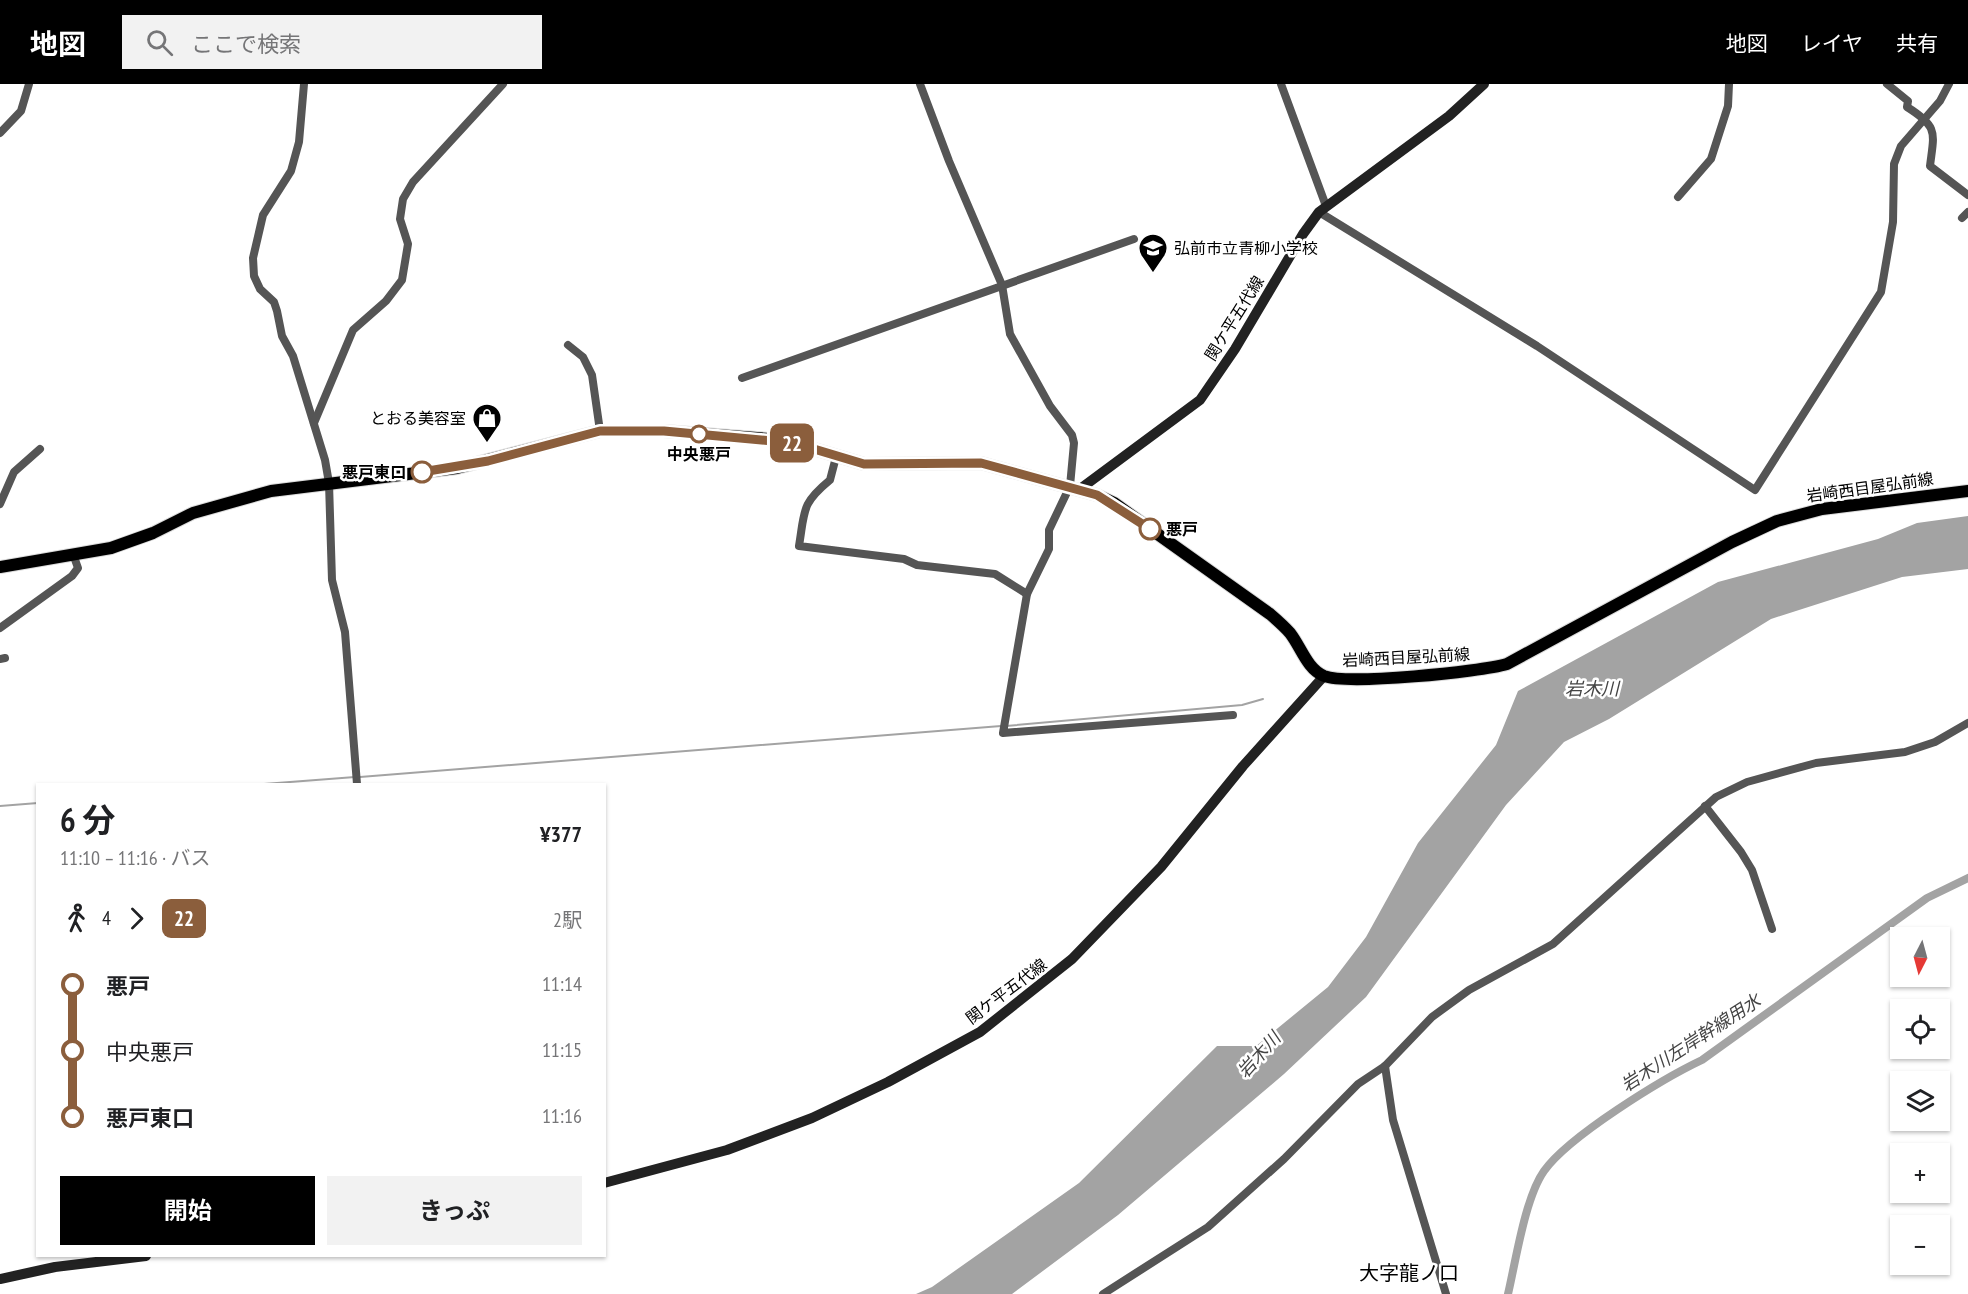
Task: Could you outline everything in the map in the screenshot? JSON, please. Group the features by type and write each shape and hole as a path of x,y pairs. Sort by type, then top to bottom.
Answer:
{"main road":[{"name":"関ケ平五代線","path":"1075,488 1200,400 1235,349 1303,234 1323,209 1449,116 1484,84"},
{"name":"岩崎西目屋弘前線","path":"0,567 111,548 137,540 193,513 251,496 292,487 457,468 600,431 664,431 769,439 794,443 836,457 875,465 981,463 1075,488 1114,503 1270,614 1291,634 1314,669 1324,676 1386,677 1496,667 1530,652 1732,542 1777,521 1822,508 1968,491"},
{"name":"関ケ平五代線","path":"606,1182 727,1150 812,1118 888,1082 980,1032 1072,959 1153,875 1243,766 1324,676"},
{"path":"0,1279 55,1267 138,1257"}],"street":[{"path":"0,133 21,111 29,84"},
{"path":"304,84 299,142 291,171 263,215 253,258 254,276 260,289 274,302 282,336 293,356 314,423 329,483 332,580 345,632 357,783"},
{"path":"314,423 353,330 386,301 402,279 408,244 400,219 403,200 413,182 503,84"},
{"path":"920,84 949,161 1002,285 1010,334 1050,406 1072,435 1074,443 1075,488 1049,530 1049,549 1027,594 1003,733 1233,715"},
{"path":"1281,84 1323,209 1537,346 1755,490 1881,292 1893,222 1894,164 1901,146 1941,101 1949,84"},
{"path":"1678,197 1711,159 1728,106 1729,84"},
{"path":"1887,84 1908,101 1907,107 1927,119 1935,143 1930,166 1968,195"},
{"path":"742,378 1134,239"},
{"path":"568,345 583,357 592,375 600,431"},
{"path":"0,504 14,472 40,449"},
{"path":"836,457 830,480 816,490 806,506 799,546 904,559 917,566 995,574 1027,594"},
{"path":"0,628 72,576 78,568 73,554"},
{"path":"1103,1294 1208,1227 1284,1159 1358,1084 1385,1066 1432,1017 1469,990 1524,963 1553,944 1705,806 1747,782 1816,763 1905,752 1935,742 1968,723"},
{"path":"1705,806 1752,870 1772,929"},
{"path":"1385,1066 1393,1120 1446,1294"}],"water":[{"name":"岩木川","path":"1968,516 1968,569 1902,577 1771,619 1609,719 1564,742 1506,805 1366,997 1284,1074 1118,1215 1012,1294 916,1294 932,1287 1079,1183 1217,1046 1256,1046 1328,987 1366,937 1418,843 1496,745 1518,691 1718,582 1878,539 1917,523"}],"waterway":[{"path":"1006,726 1242,705 1263,699"},
{"path":"360,777 1001,726"},
{"path":"277,783 355,777"},
{"path":"0,806 36,803"},
{"name":"岩木川左岸幹線用水","path":"1508,1294 1531,1197 1544,1171 1556,1157 1594,1126 1641,1094 1702,1060 1927,898 1968,878"}],"bus line":[{"name":"22","path":"422,472 457,468 488,461 600,431 664,431 769,439 794,443 864,464 965,462 999,467 1106,498 1150,529"}],"place":[{"name":"弘前市立青柳小学校","path":"1153,274"},
{"name":"中央悪戸","path":"699,434"},
{"name":"とおる美容室","path":"487,444"},
{"name":"悪戸東口","path":"422,472"},
{"name":"悪戸","path":"1150,529"}],"district":[{"name":"大字龍ノ口","path":"1409,1273"}]}
